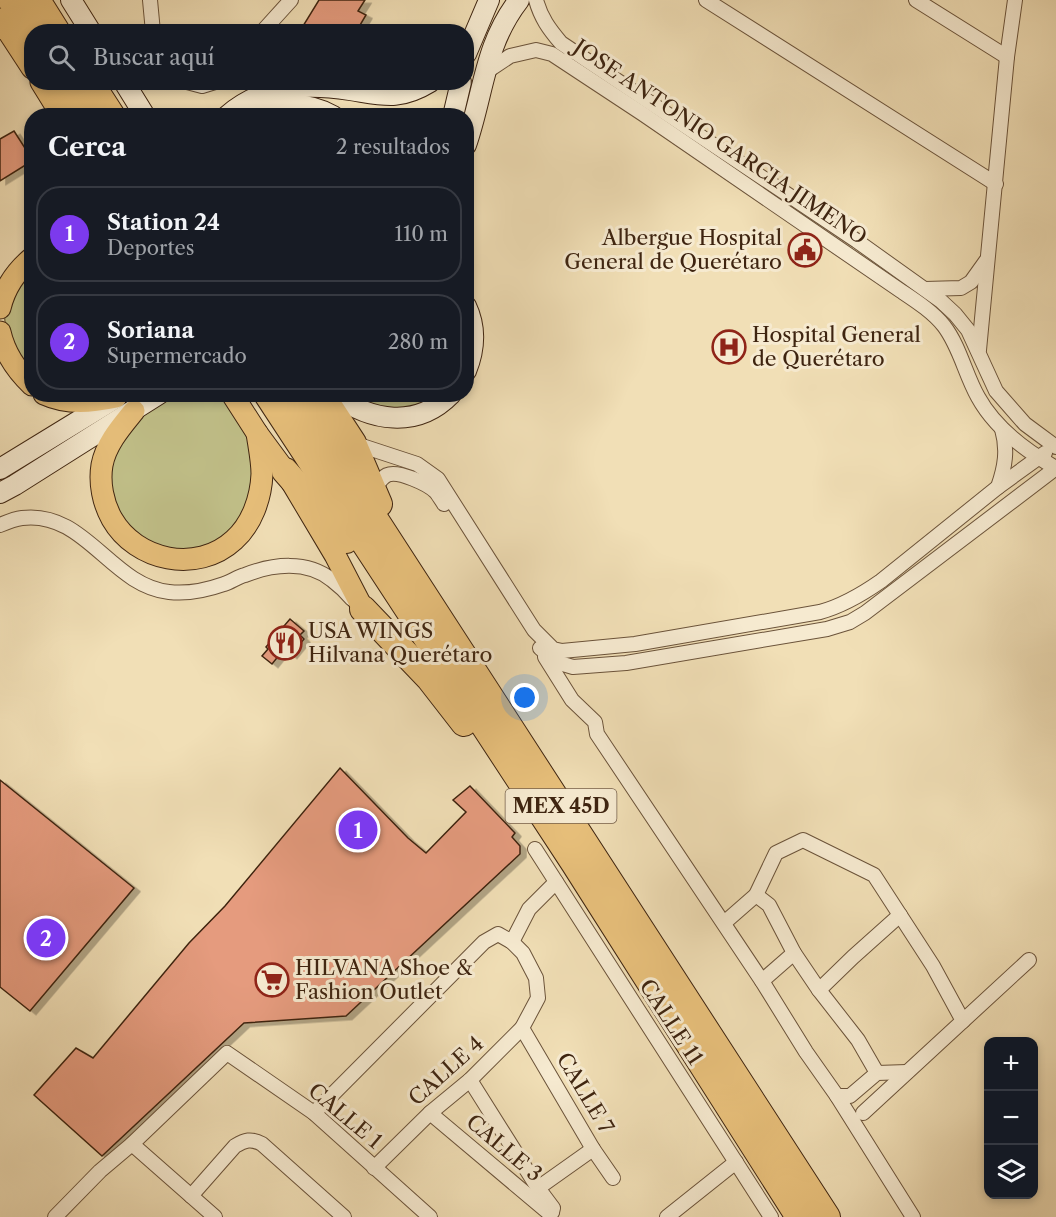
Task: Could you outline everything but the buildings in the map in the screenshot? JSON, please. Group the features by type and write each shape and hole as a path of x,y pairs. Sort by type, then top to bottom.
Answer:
{"highway":[{"path":"11,0 27,24"},
{"path":"37,0 52,24"},
{"path":"69,90 80,108"},
{"path":"95,90 107,108"},
{"name":"MEX 45D","path":"272,402 574,863 798,1217"},
{"name":"MEX 45D","path":"299,402 827,1217"},
{"path":"326,402 352,443 374,489 397,552"},
{"path":"285,471 405,606"},
{"path":"363,609 429,678 574,863"}],"main road":[{"path":"71,0 86,24"},
{"path":"474,35 489,0"},
{"path":"474,121 488,59 498,34 519,0"},
{"path":"0,19 24,56"},
{"path":"46,90 58,108"},
{"path":"129,90 140,108"},
{"path":"238,108 248,100 276,90"},
{"path":"342,90 394,96 416,90"},
{"path":"455,108 458,90"},
{"path":"274,108 299,105 317,108"},
{"path":"0,308 3,296 15,274 24,266"},
{"path":"0,332 14,367 24,378"},
{"path":"0,470 108,402"},
{"path":"0,493 147,402"},
{"path":"237,402 285,471 335,555 363,609"},
{"path":"344,402 369,414 396,418 423,414 442,402"},
{"path":"134,411 116,434 106,454 101,479 104,500 114,522 130,541 153,555 166,558 190,559 216,553 244,529 252,516 262,476 257,433"}],"street":[{"path":"150,0 152,24"},
{"path":"269,24 291,0"},
{"name":"JOSE ANTONIO GARCIA JIMENO","path":"536,0 539,13 547,27 561,43 857,241 925,289 955,314 968,330 996,391 1025,424 1055,447"},
{"path":"706,0 996,184"},
{"path":"916,0 1007,57"},
{"path":"979,352 1007,57 1015,0"},
{"name":"JOSE ANTONIO GARCIA JIMENO","path":"486,72 510,56 536,50 552,54 923,307 944,326 957,349 978,398 1002,429 1039,458 1056,468"},
{"path":"577,71 584,59"},
{"path":"925,289 961,288 971,282 987,259"},
{"path":"998,487 1005,465 1006,451 1002,429"},
{"path":"352,443 417,464 438,479 534,630 553,649 562,651 635,644 820,612 837,607 881,581 998,487 1055,447"},
{"path":"534,630 538,646 556,662 573,667 626,663 827,629 850,622 1056,468"},
{"path":"374,489 382,478 390,474 415,480 435,492 572,700 595,722 597,734 762,981 806,1052 844,1096 913,1217"},
{"path":"0,525 20,518 36,517 65,525 142,584 169,592 206,589 269,568 291,565 304,567 331,579 363,609"},
{"path":"724,924 756,895 776,853 803,840 874,875 933,966 963,1021"},
{"name":"CALLE 11","path":"535,849 771,1217"},
{"path":"314,1113 484,942 498,934 512,942 529,909 556,882"},
{"path":"756,895 769,905 794,953 858,1040 878,1073"},
{"path":"819,990 900,915"},
{"name":"CALLE 4","path":"374,1168 430,1113 470,1080 522,1028 537,998 536,978 523,953 512,942"},
{"path":"762,981 794,953"},
{"path":"859,1119 1029,960"},
{"name":"CALLE 7","path":"522,1028 593,1149 613,1178"},
{"name":"CALLE 1","path":"132,1144 227,1053 314,1113 430,1217"},
{"path":"844,1096 878,1073 907,1072"},
{"path":"470,1080 538,1188 593,1149"},
{"name":"CALLE 3","path":"430,1113 549,1213 552,1212 553,1208 538,1188"},
{"path":"191,1196 235,1146 250,1140 262,1144 344,1217"},
{"path":"55,1217 100,1171 132,1144 214,1217"},
{"path":"667,1217 736,1162"}],"shaded area":[{"path":"24,274 24,366 11,342 5,322 5,302"},
{"path":"158,402 233,402 252,432 258,475 238,530 191,555 130,536 104,480 120,436"},
{"path":"362,402 429,402 424,405 386,411"}],"place":[{"name":"Albergue Hospital General de Querétaro","path":"805,250"},
{"name":"Hospital General de Querétaro","path":"729,347"},
{"name":"USA WINGS Hilvana Querétaro","path":"285,643"},
{"name":"Station 24","path":"358,830"},
{"name":"Soriana","path":"46,938"},
{"name":"HILVANA Shoe & Fashion Outlet","path":"272,980"}]}
